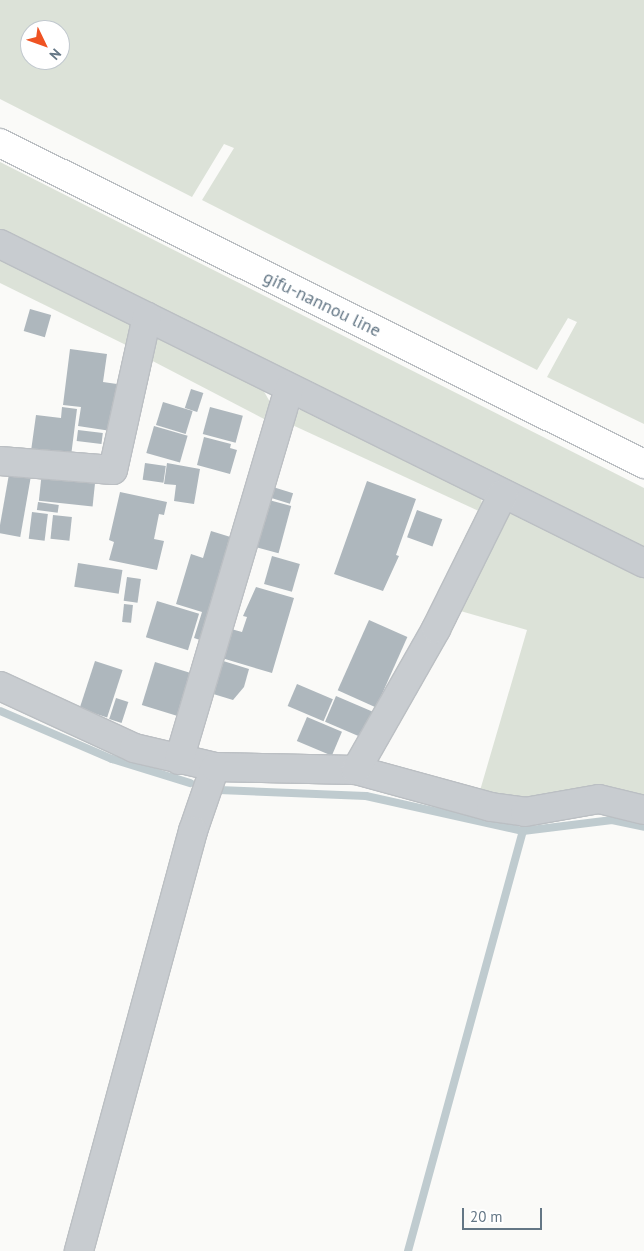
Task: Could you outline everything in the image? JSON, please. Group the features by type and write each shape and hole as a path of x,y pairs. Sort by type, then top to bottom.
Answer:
{"main road":[{"name":"gifu-nannou line","path":"0,143 644,464"}],"street":[{"path":"0,244 289,389 644,563"},
{"path":"0,461 113,470 147,317"},
{"path":"179,760 289,389"},
{"path":"356,770 436,630 503,494"},
{"path":"0,686 134,748 214,767 356,770 508,810 524,812 599,799 644,810"},
{"path":"79,1251 193,831 214,767"}],"shaded area":[{"path":"0,0 644,0 644,424 547,377 577,322 568,318 537,370 202,200 234,148 224,144 192,197 0,99"},
{"path":"0,162 644,488 644,552 0,231"},
{"path":"0,259 128,317 136,327 130,347 0,283"},
{"path":"159,335 262,388 270,402 264,419 143,356 148,341"},
{"path":"301,408 481,497 483,513 288,423"},
{"path":"511,511 644,577 644,797 599,784 514,801 479,794 527,630 457,610 500,517"}],"building":[{"path":"30,309 51,315 45,337 24,331"},
{"path":"70,349 107,354 103,382 117,384 111,431 78,426 81,407 63,405"},
{"path":"191,389 203,393 197,412 185,408"},
{"path":"163,402 193,411 186,434 156,425"},
{"path":"62,407 77,409 71,456 31,451 36,415 61,418"},
{"path":"210,407 243,416 236,443 203,434"},
{"path":"154,426 188,436 180,463 146,453"},
{"path":"78,430 103,433 101,444 77,441"},
{"path":"204,437 231,444 230,448 237,450 230,474 197,465"},
{"path":"145,463 166,466 163,483 143,480"},
{"path":"167,463 200,469 194,504 174,501 176,485 164,484"},
{"path":"42,471 96,477 93,506 39,501"},
{"path":"9,474 31,478 20,537 0,533"},
{"path":"367,481 416,499 396,555 399,556 383,591 334,574"},
{"path":"273,487 293,493 290,504 270,498"},
{"path":"120,492 167,502 164,515 159,514 154,539 164,541 157,570 109,560 114,542 109,540"},
{"path":"269,500 291,506 279,553 256,547"},
{"path":"38,502 59,505 58,513 37,510"},
{"path":"417,510 442,519 432,546 407,537"},
{"path":"32,512 48,514 45,541 29,539"},
{"path":"53,515 72,517 69,541 50,539"},
{"path":"211,531 237,539 209,643 194,638 202,612 176,604 191,554 203,558"},
{"path":"272,556 300,564 292,592 264,584"},
{"path":"78,563 122,570 119,594 74,587"},
{"path":"127,577 141,579 138,603 124,601"},
{"path":"256,587 294,598 272,673 215,656 224,627 242,632 247,617 243,616"},
{"path":"157,601 199,614 188,650 146,637"},
{"path":"124,604 133,605 131,623 122,622"},
{"path":"369,620 407,637 376,707 338,690"},
{"path":"220,660 249,669 244,687 233,700 210,693"},
{"path":"95,661 123,670 107,718 80,709"},
{"path":"155,662 192,673 179,716 142,705"},
{"path":"297,684 333,699 324,721 288,706"},
{"path":"336,696 373,712 362,737 325,722"},
{"path":"116,698 128,702 122,723 109,719"},
{"path":"307,717 342,732 332,756 297,741"}],"waterway":[{"path":"0,711 112,759 190,783"},
{"path":"219,790 366,796 523,831 612,820 644,827"},
{"path":"408,1251 523,831"}]}
